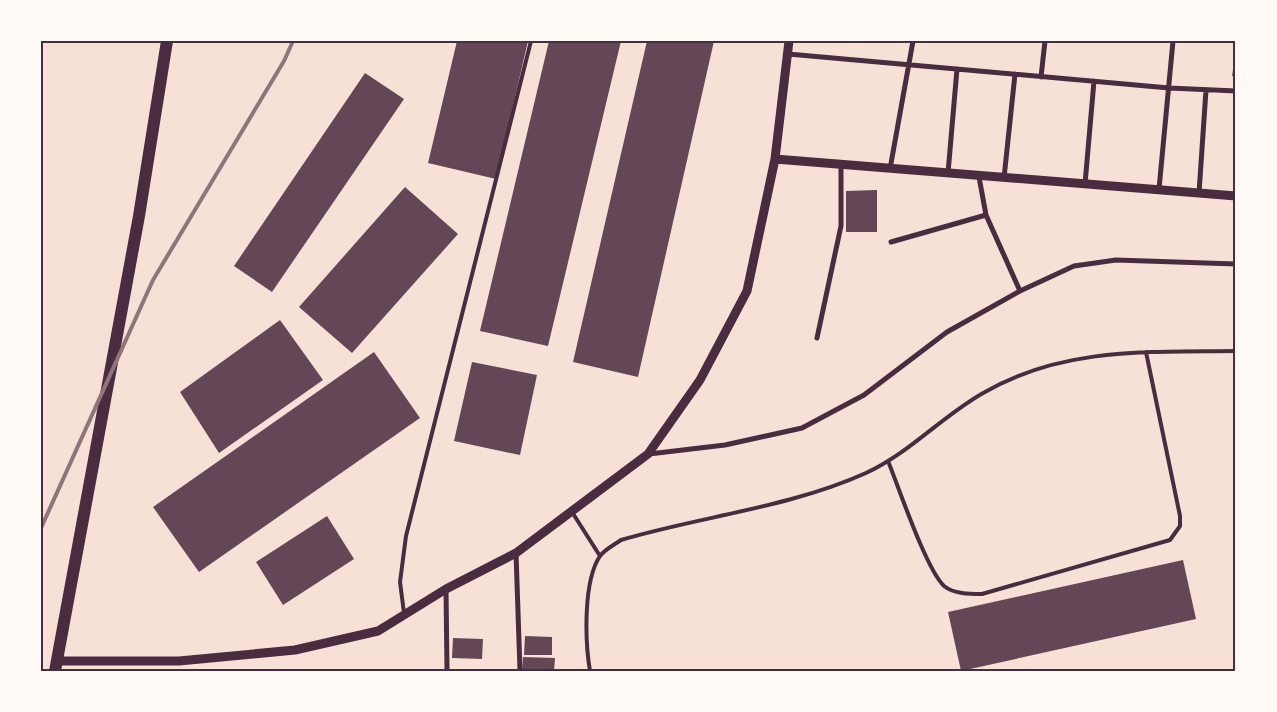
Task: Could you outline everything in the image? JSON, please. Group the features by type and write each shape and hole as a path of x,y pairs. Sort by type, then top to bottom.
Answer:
{"main road":[{"path":"56,666 139,216 167,41"}],"street":[{"path":"56,666 179,662 295,650 378,631 446,589 516,553 648,454 700,380 747,291 775,159 790,41"},
{"path":"890,169 914,41"},
{"path":"1041,77 1045,41"},
{"path":"1159,189 1173,41"},
{"path":"788,54 1169,88 1236,91"},
{"path":"948,174 957,69"},
{"path":"1004,179 1015,74"},
{"path":"1085,184 1094,81"},
{"path":"1199,193 1206,90"},
{"path":"775,159 1004,179 1236,196"},
{"path":"817,338 841,226 841,165"},
{"path":"980,177 986,215 1020,291"},
{"path":"891,242 986,215"},
{"path":"648,454 725,445 802,428 864,395 947,332 1020,291 1074,266 1116,260 1236,264"},
{"path":"516,553 520,671"},
{"path":"446,589 447,671"}],"lane":[{"path":"405,615 400,582 406,536 531,41"},
{"path":"590,671 587,655 587,620 590,585 600,556 621,540 813,493 867,472 888,461 964,405 1011,379 1051,363 1073,358 1146,352 1236,350"},
{"path":"888,461 931,565 945,586 957,592 982,594 1170,540 1180,526 1180,516 1146,352"},
{"path":"572,512 600,556"}],"building":[{"path":"457,41 528,41 496,179 428,163"},
{"path":"549,41 621,41 548,346 480,331"},
{"path":"647,41 714,41 638,377 573,362"},
{"path":"1236,57 1236,77 1232,76"},
{"path":"365,73 404,99 272,292 234,266"},
{"path":"405,187 458,234 352,353 299,307"},
{"path":"877,190 877,232 846,232 846,191"},
{"path":"280,320 323,380 219,453 180,392"},
{"path":"374,352 420,418 199,572 153,507"},
{"path":"472,362 537,375 520,455 454,441"},
{"path":"327,516 354,559 283,605 256,562"},
{"path":"1183,560 1196,619 961,671 948,612"},
{"path":"525,636 552,637 552,655 524,655"},
{"path":"453,638 483,639 482,659 452,658"},
{"path":"523,657 555,658 554,671 522,671"}],"railway":[{"path":"41,528 153,280 284,61 293,41"}]}
